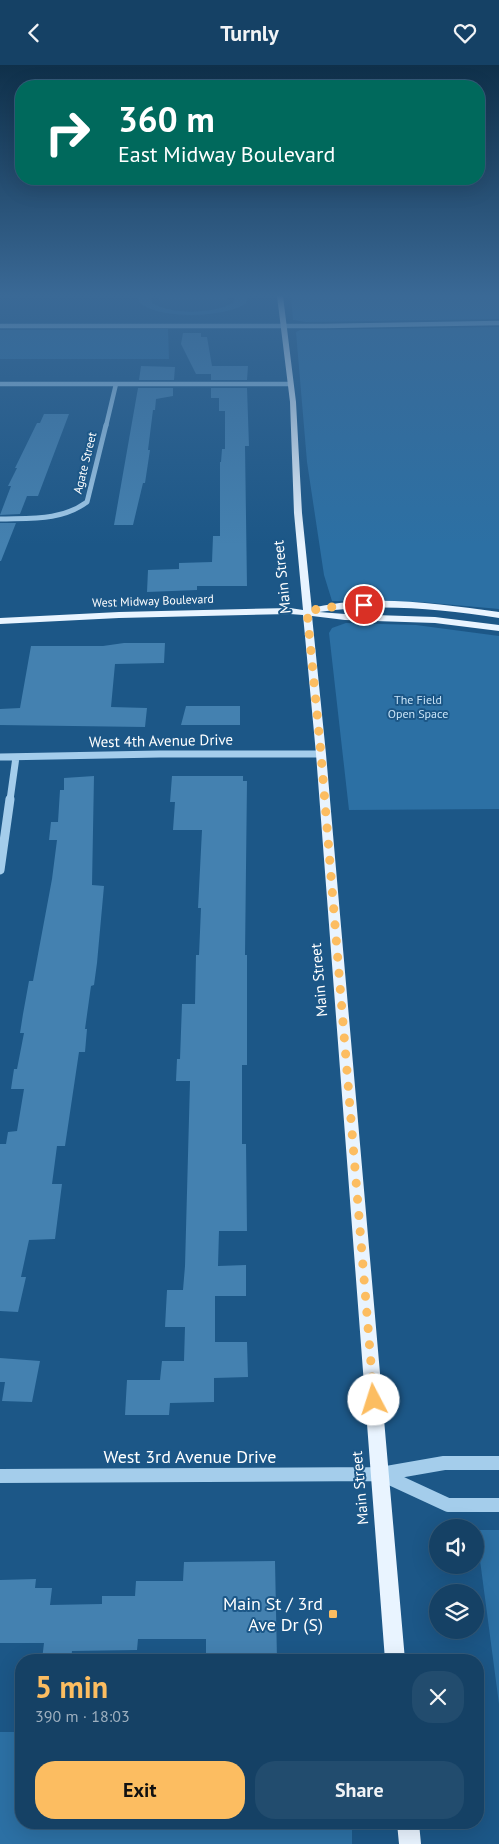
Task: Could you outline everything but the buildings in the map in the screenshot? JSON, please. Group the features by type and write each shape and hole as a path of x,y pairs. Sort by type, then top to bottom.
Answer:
{"main road":[{"name":"Main Street","path":"289,379 298,513 321,754 395,1654"},
{"path":"307,611 344,605 384,605 426,607 499,615"},
{"path":"307,611 345,617 435,620 499,629"},
{"name":"West Midway Boulevard","path":"0,621 119,615 307,611"},
{"path":"409,1829 410,1844"}],"street":[{"path":"0,384 290,384"},
{"name":"Agate Street","path":"0,519 46,517 74,512 87,502 116,384"},
{"name":"West 4th Avenue Drive","path":"0,757 160,754 321,754"},
{"path":"0,870 16,757"},
{"name":"West 3rd Avenue Drive","path":"0,1476 381,1474 444,1463 499,1463"},
{"path":"381,1474 448,1505 499,1505"}],"green space":[{"path":"300,379 499,379 499,609 421,602 332,601 324,575 307,462"},
{"name":"The Field Open Space","path":"346,623 416,625 499,636 499,809 349,810 329,633 332,628"},
{"path":"484,1530 499,1530 499,1704 484,1584"},
{"path":"0,1732 15,1732 15,1829 352,1829 352,1844 0,1844"}],"place":[{"name":"Main St / 3rd Ave Dr (S)","path":"333,1614"}],"route":[{"path":"364,605 344,605 307,611 321,754 374,1400"}]}
